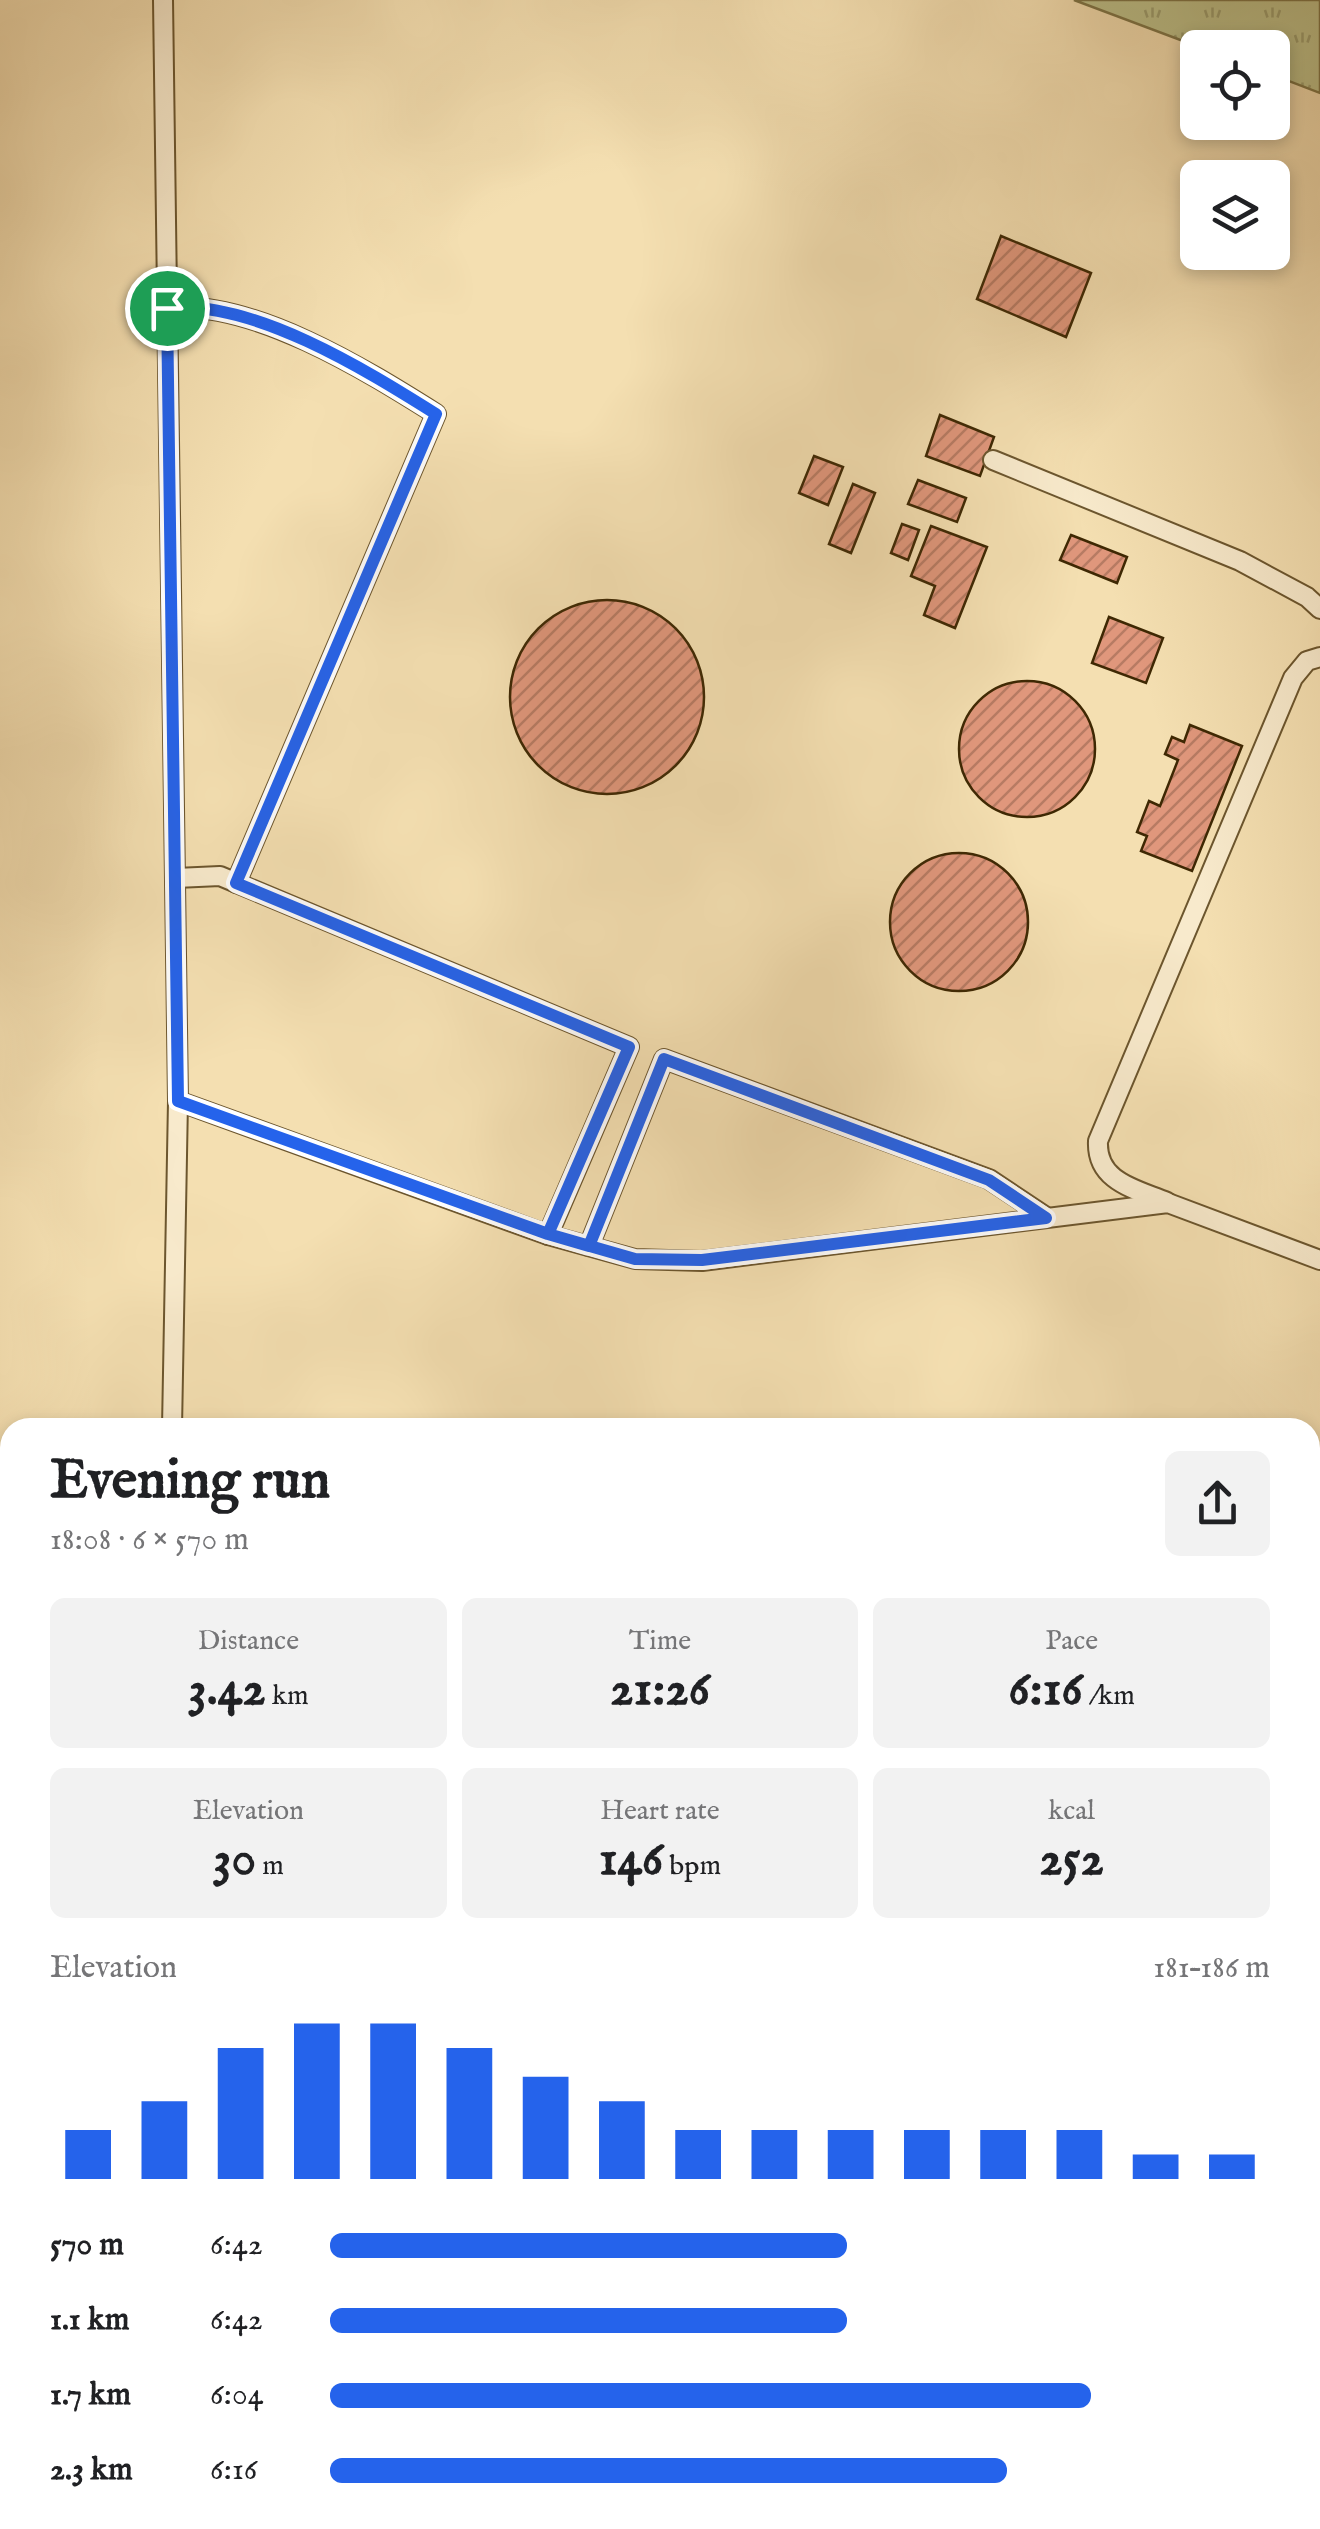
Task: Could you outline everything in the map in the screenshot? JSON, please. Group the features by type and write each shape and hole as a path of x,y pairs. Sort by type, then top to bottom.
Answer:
{"lane":[{"path":"163,0 178,1101 172,1418"},
{"path":"167,308 195,305 230,311 358,364 436,414 236,883"},
{"path":"994,460 1240,561 1307,596 1320,609"},
{"path":"1320,658 1308,660 1293,678 1098,1141 1100,1159 1117,1182 1320,1260"},
{"path":"176,878 220,876 629,1047 548,1234"},
{"path":"589,1246 664,1059 989,1180 1046,1218"},
{"path":"178,1101 548,1234 635,1259 702,1260 1168,1202"}],"green space":[{"path":"1074,0 1320,0 1320,93 1290,82 1290,30 1180,30 1180,40"}],"building":[{"path":"1001,236 1091,273 1066,337 977,299"},
{"path":"940,415 994,437 980,476 926,456"},
{"path":"814,456 843,467 828,505 799,493"},
{"path":"918,480 966,498 957,522 908,504"},
{"path":"853,484 875,493 851,553 829,544"},
{"path":"902,524 919,530 908,560 891,553"},
{"path":"931,526 987,547 955,628 924,615 935,586 911,576"},
{"path":"1071,535 1127,557 1117,583 1060,560"},
{"path":"607,600 644,607 676,628 697,660 704,697 697,734 676,766 644,787 607,794 570,787 538,766 517,734 510,697 517,660 538,628 570,607"},
{"path":"1109,617 1163,638 1146,683 1092,663"},
{"path":"1027,681 1053,686 1075,701 1090,723 1095,749 1090,775 1075,797 1053,812 1027,817 1001,812 979,797 964,775 959,749 964,723 979,701 1001,686"},
{"path":"1190,725 1242,746 1192,871 1141,851 1147,836 1137,832 1149,801 1160,806 1178,760 1165,754 1172,737 1184,742"},
{"path":"959,853 985,859 1007,874 1022,896 1028,922 1022,948 1007,970 985,985 959,991 933,985 911,970 896,948 890,922 896,896 911,874 933,859"}],"route":[{"path":"167,308 178,1101 548,1234 589,1246 635,1259 702,1260 1046,1218 989,1180 664,1059 589,1246 548,1234 629,1047 236,883 436,414 358,364 230,311 195,305 167,308"}]}
